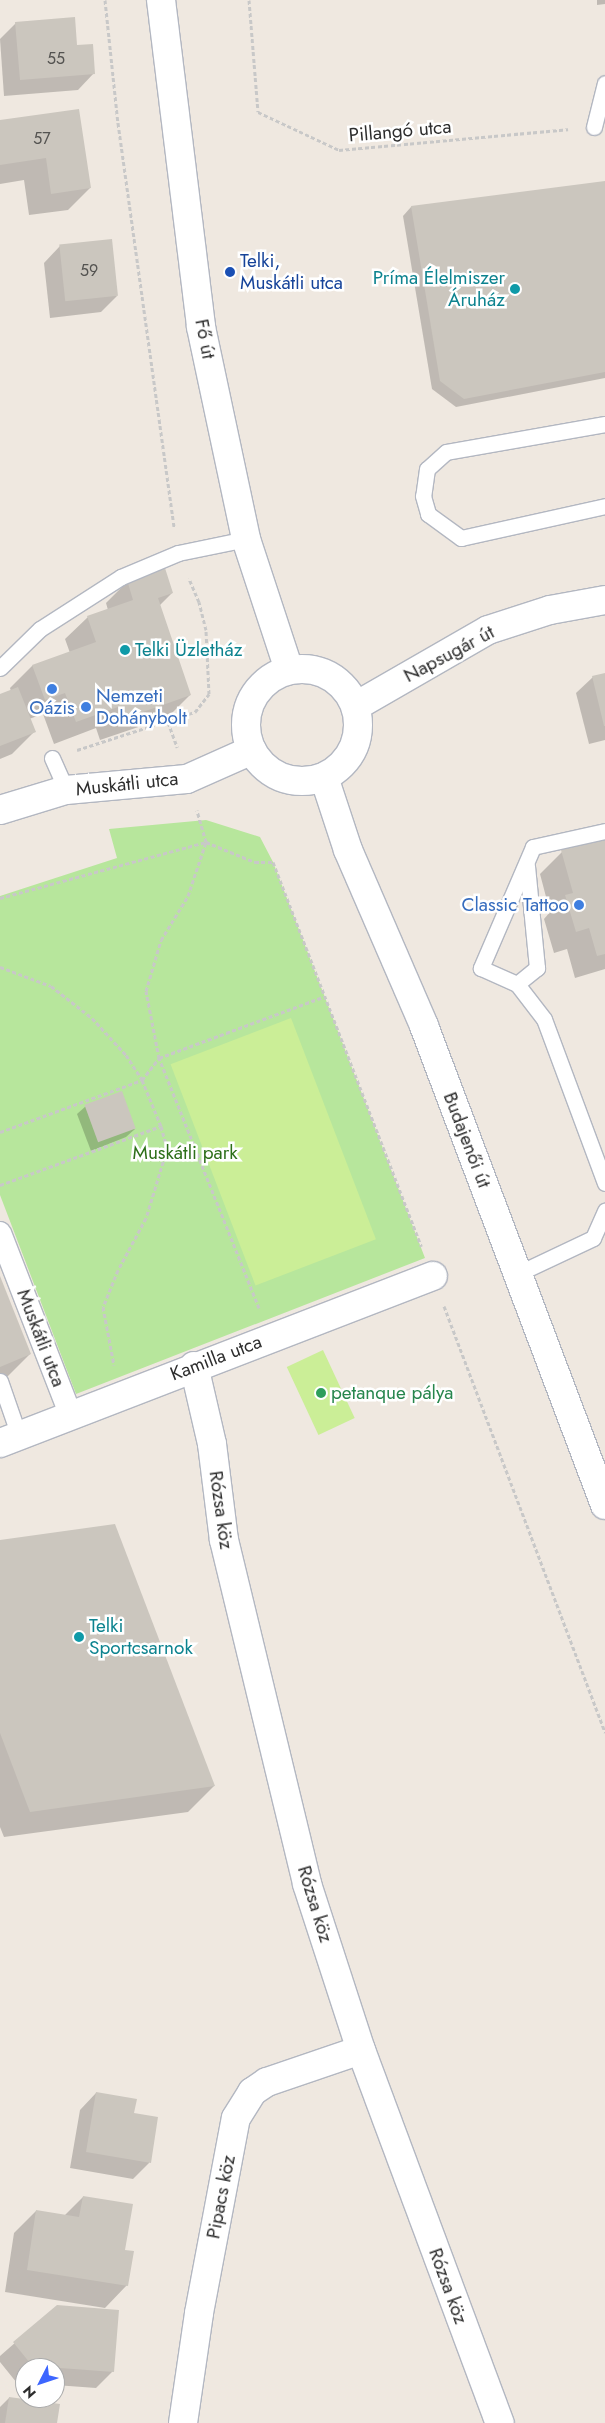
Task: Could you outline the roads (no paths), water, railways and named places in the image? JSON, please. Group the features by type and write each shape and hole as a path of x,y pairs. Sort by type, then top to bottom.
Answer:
{"street":[{"name":"Fő út","path":"161,0 201,327 246,539 290,670"},
{"name":"Napsugár út","path":"356,706 488,630 550,610 605,600"},
{"path":"305,669 336,679 356,706 359,723 350,756 324,777 290,781 274,774 252,750 246,734 251,701 274,676 290,670 305,669"},
{"name":"Muskátli utca","path":"0,810 66,790 187,779 252,750"},
{"name":"Budajenői út","path":"324,777 348,850 424,1026 605,1505"},
{"name":"Muskátli utca","path":"0,1233 71,1416"},
{"name":"Kamilla utca","path":"10,1440 194,1366 433,1276"},
{"name":"Rózsa köz","path":"194,1366 212,1444 224,1540 300,1855 361,2050 500,2423"},
{"name":"Pipacs köz","path":"183,2423 199,2313 236,2118 252,2092 267,2082 361,2050"}],"lane":[{"path":"594,127 605,83"},
{"path":"605,424 446,452 428,469 423,496 428,514 461,538 605,506"},
{"path":"0,668 40,629 121,577 178,553 246,539"},
{"path":"52,758 66,790"},
{"path":"605,831 533,847 481,968 517,984 544,1019 605,1183"},
{"path":"517,984 537,968 527,864"},
{"path":"517,1274 593,1238 605,1211"},
{"path":"0,1381 10,1440"}],"place":[{"name":"Telki, Muskátli utca","path":"230,272"},
{"name":"Príma Élelmiszer Áruház","path":"515,289"},
{"name":"Telki Üzletház","path":"125,650"},
{"name":"Oázis","path":"52,689"},
{"name":"Nemzeti Dohánybolt","path":"86,707"},
{"name":"Classic Tattoo","path":"579,905"},
{"name":"petanque pálya","path":"321,1393"},
{"name":"Telki Sportcsarnok","path":"79,1637"}],"park label":[{"name":"Muskátli park","path":"185,1153"}]}
